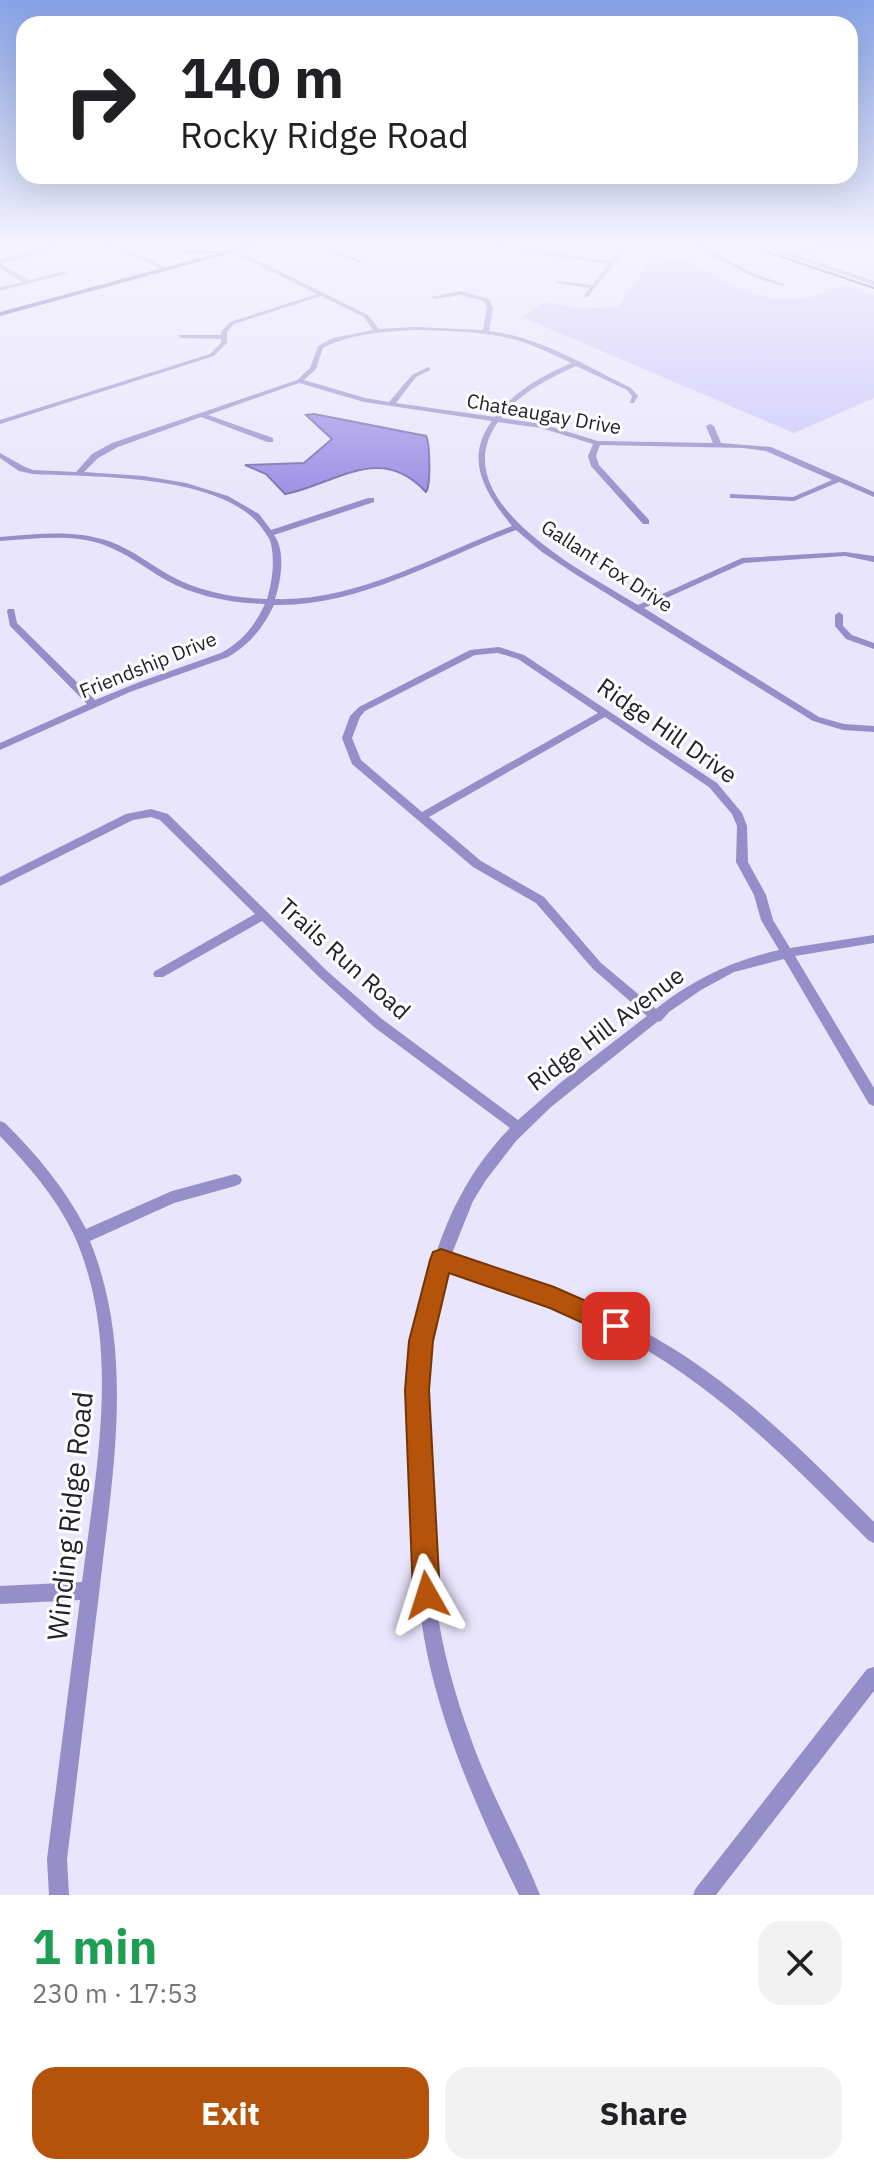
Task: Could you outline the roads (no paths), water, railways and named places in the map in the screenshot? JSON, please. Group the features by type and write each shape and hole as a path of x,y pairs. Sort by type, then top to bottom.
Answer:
{"street":[{"path":"80,472 95,456 115,445 299,381 313,369 316,352 325,343 346,334"},
{"path":"495,334 517,338 629,389 635,396 632,402"},
{"path":"0,422 212,355 224,343 224,337 181,336"},
{"path":"493,420 526,388 575,364"},
{"path":"391,404 414,376 428,369"},
{"name":"Chateaugay Drive","path":"299,381 344,396 542,426 597,443 768,449 874,495"},
{"path":"201,415 270,440"},
{"name":"Gallant Fox Drive","path":"493,420 483,444 483,470 493,498 517,527 546,550 816,719 843,727 874,729"},
{"path":"710,426 718,446"},
{"path":"597,443 592,456 595,466 646,522"},
{"path":"0,455 22,469 141,476 197,488 246,510 271,533 371,500"},
{"path":"733,496 794,499 840,479"},
{"path":"0,539 54,535 90,539 123,550 181,586 219,596 269,601 314,600 371,588 517,527"},
{"name":"Friendship Drive","path":"0,747 94,705 228,653 260,625 269,601 278,564 271,533"},
{"path":"638,608 742,561 845,554 874,559"},
{"path":"11,611 13,624 94,705"},
{"path":"839,615 839,626 849,637 874,646"},
{"name":"Ridge Hill Drive","path":"421,817 356,762 348,749 347,732 355,716 374,702 473,652 496,650 521,657 728,799 742,826 742,862 760,895 767,920 874,1100"},
{"path":"605,713 421,817 477,864 540,900 597,966 657,1017"},
{"name":"Trails Run Road","path":"0,882 130,817 151,813 173,823 263,915 378,1023 518,1127"},
{"path":"159,974 263,915"},
{"name":"Ridge Hill Avenue","path":"530,1895 487,1811 458,1734 433,1642 423,1572 417,1390 421,1341 441,1260 469,1196 518,1127 541,1104 657,1017 728,970 787,954 874,939"},
{"name":"Winding Ridge Road","path":"0,1127 34,1158 61,1195 83,1237 102,1295 112,1371 109,1435 57,1859 59,1895"},
{"path":"83,1237 172,1197 235,1180"},
{"path":"441,1260 575,1306 637,1337 714,1386 799,1459 874,1534"},
{"path":"0,1595 88,1591"},
{"path":"703,1895 874,1676"}]}
